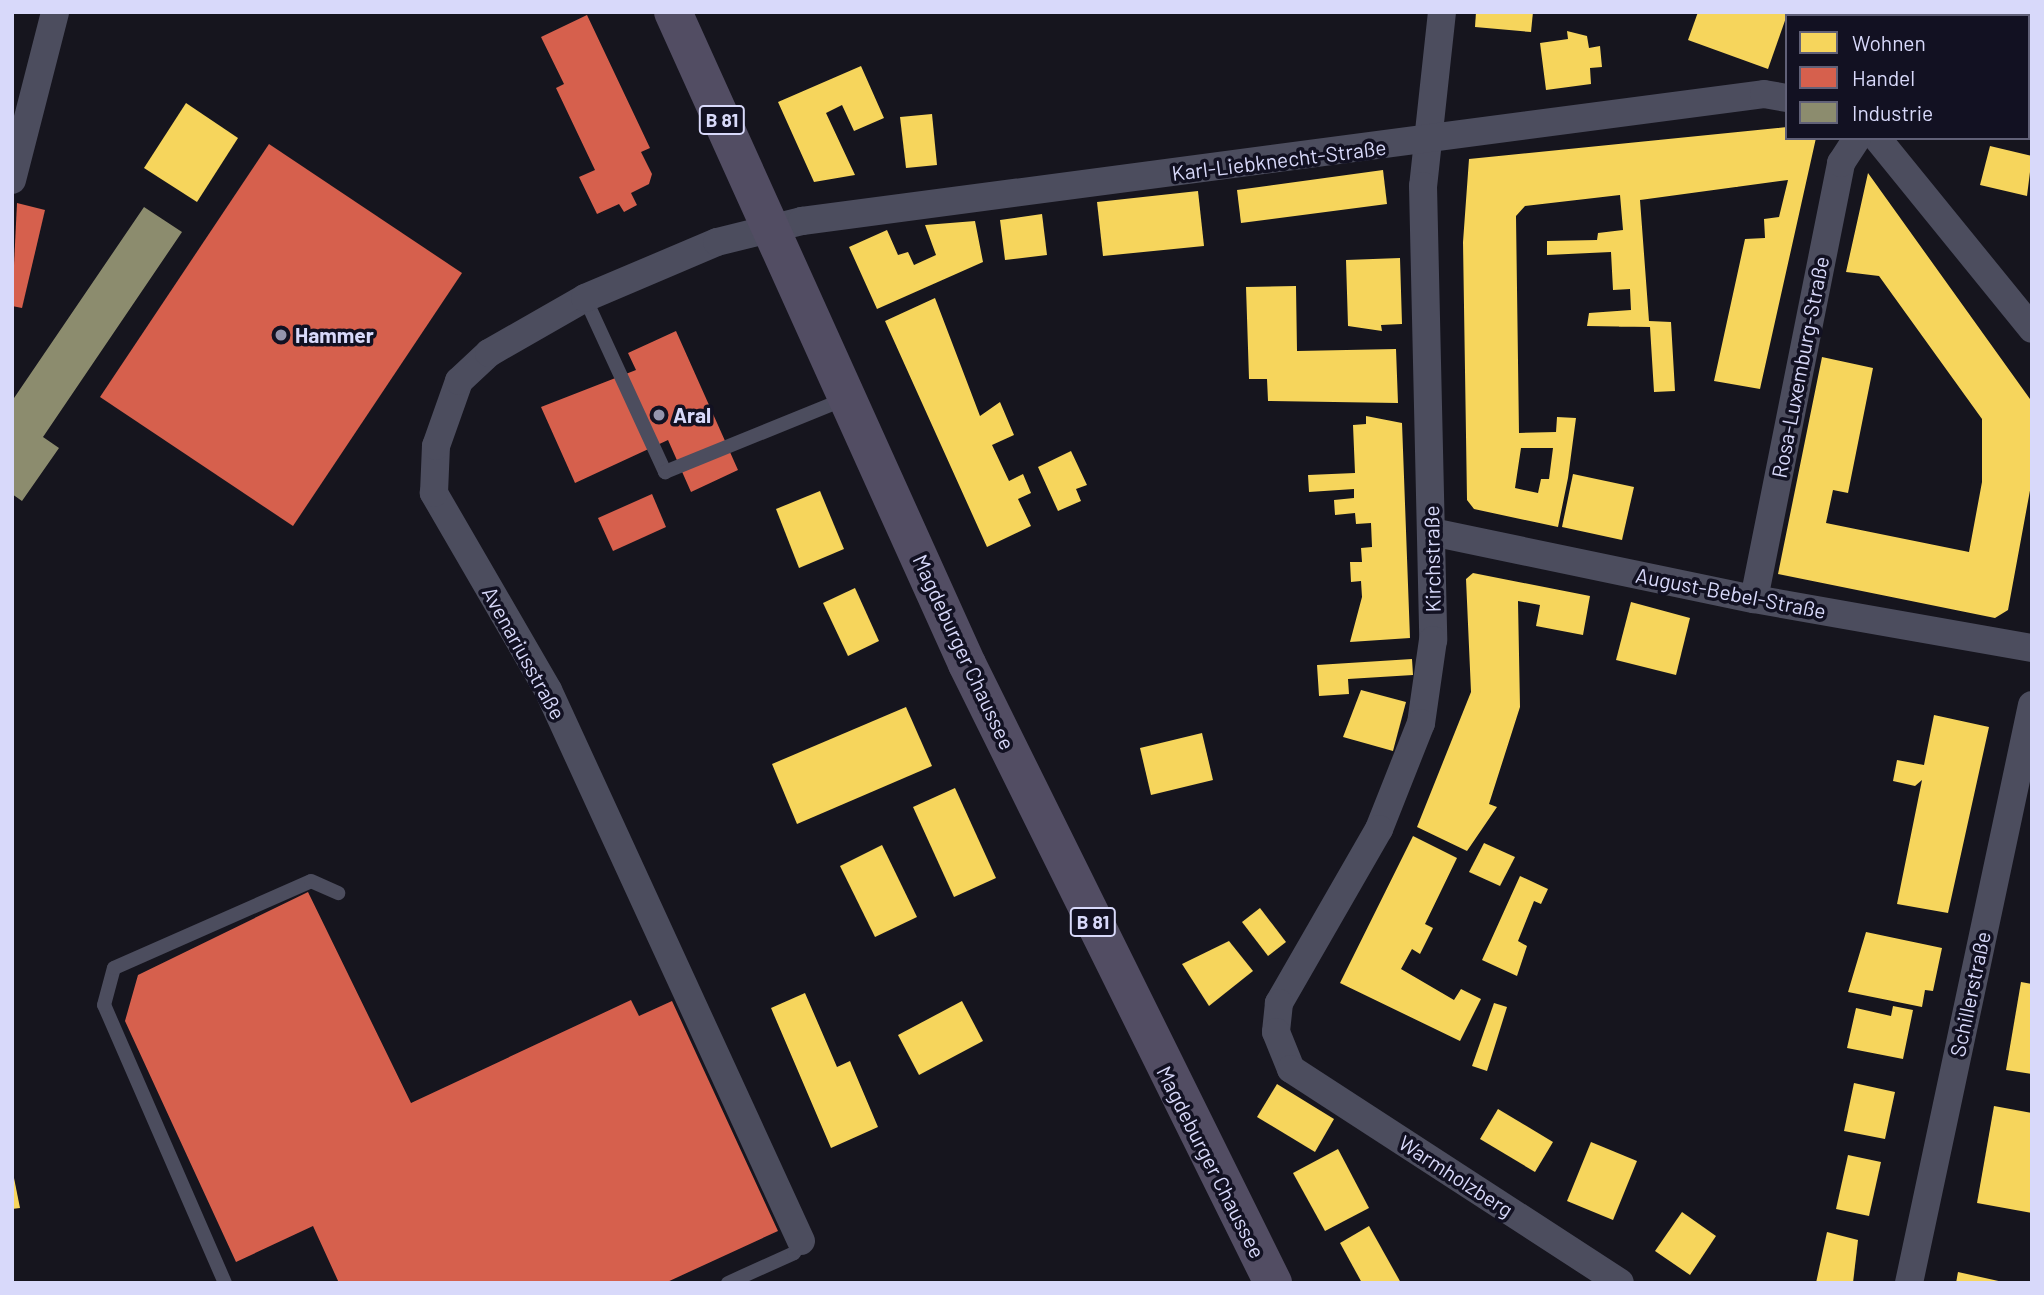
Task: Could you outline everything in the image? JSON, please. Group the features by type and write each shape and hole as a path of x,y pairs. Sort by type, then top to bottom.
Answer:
{"main road":[{"name":"Magdeburger Chaussee","path":"673,12 849,397 967,664 1273,1283"}],"street":[{"path":"12,180 55,12"},
{"name":"Kirchstraße","path":"1291,1069 1276,1032 1279,1003 1379,829 1421,723 1433,640 1432,532 1423,332 1429,139 1443,12"},
{"name":"Karl-Liebknecht-Straße","path":"771,228 886,207 1764,94 1785,98"},
{"name":"Rosa-Luxemburg-Straße","path":"1754,599 1840,163 1856,140"},
{"path":"1879,140 2032,328"},
{"name":"Avenariusstraße","path":"771,228 717,242 584,298 489,353 459,381 436,446 434,494 548,690 801,1241"},
{"name":"August-Bebel-Straße","path":"1432,532 1754,599 2032,648"},
{"name":"Schillerstraße","path":"1909,1283 2032,705"},
{"name":"Warmholzberg","path":"1291,1069 1620,1283"}],"lane":[{"path":"584,298 665,472 849,397"},
{"path":"225,1283 104,1005 114,968 311,881 338,893"},
{"path":"727,1283 794,1253 801,1241"}],"building: Wohnen":[{"path":"1476,12 1533,12 1531,32 1475,27"},
{"path":"1698,12 1788,12 1785,14 1768,69 1688,40"},
{"path":"1872,12 1942,12 1942,14"},
{"path":"2001,12 2008,14 1962,14"},
{"path":"1567,31 1587,36 1589,48 1600,46 1602,67 1590,68 1591,84 1546,90 1540,43 1568,39"},
{"path":"861,66 884,118 854,131 842,105 826,113 855,175 814,182 778,102"},
{"path":"186,103 238,138 197,202 144,168"},
{"path":"932,114 937,165 906,168 900,117"},
{"path":"1785,127 1785,140 1816,140 1760,389 1714,381 1745,239 1765,238 1764,219 1779,217 1788,180 1640,200 1649,321 1671,322 1675,391 1654,392 1650,327 1587,326 1589,313 1631,310 1630,289 1613,290 1611,252 1547,255 1547,241 1597,240 1598,233 1623,230 1620,195 1525,206 1516,216 1519,433 1556,432 1557,417 1576,418 1558,527 1474,509 1467,500 1463,242 1469,159","holes":["1521,448 1553,448 1549,479 1541,479 1538,493 1515,488"]},
{"path":"1990,146 2032,156 2027,196 1980,185"},
{"path":"1383,170 1387,204 1241,223 1237,190"},
{"path":"1868,173 2030,399 2031,485 2008,610 1995,618 1778,574 1822,357 1873,368 1848,493 1833,490 1826,523 1969,552 1982,482 1982,419 1879,276 1846,272"},
{"path":"1198,191 1204,246 1103,256 1097,202"},
{"path":"1042,214 1047,255 1005,260 1000,220"},
{"path":"975,221 983,262 877,309 849,247 887,230 898,255 908,252 914,265 936,255 925,225"},
{"path":"1400,258 1402,324 1381,325 1382,331 1348,326 1346,260"},
{"path":"1296,286 1297,351 1396,349 1398,403 1268,401 1267,379 1249,379 1246,287"},
{"path":"935,298 980,416 1000,402 1014,435 992,445 1009,481 1023,474 1031,493 1018,499 1031,526 987,547 885,321"},
{"path":"1366,416 1402,423 1410,638 1350,642 1362,597 1361,581 1351,582 1350,562 1362,562 1361,548 1372,547 1371,523 1356,524 1355,513 1335,515 1334,500 1354,498 1354,489 1309,492 1308,475 1355,473 1353,425 1366,424"},
{"path":"1071,451 1087,485 1076,489 1081,501 1058,511 1038,467"},
{"path":"1573,474 1634,487 1622,540 1562,527"},
{"path":"820,491 844,549 799,568 776,509"},
{"path":"1473,573 1590,596 1583,635 1536,626 1540,605 1518,601 1520,707 1489,804 1497,807 1467,851 1417,827 1471,692 1466,579"},
{"path":"855,588 879,641 848,656 823,603"},
{"path":"1631,602 1690,618 1676,675 1616,660"},
{"path":"1412,659 1413,675 1348,679 1349,694 1319,696 1317,665"},
{"path":"1361,690 1406,702 1393,751 1343,737"},
{"path":"906,707 932,766 797,824 772,764"},
{"path":"1934,715 1989,727 1948,913 1897,904 1922,780 1915,786 1893,781 1897,760 1924,765"},
{"path":"1202,733 1213,780 1151,795 1140,748"},
{"path":"955,788 996,878 954,897 913,807"},
{"path":"1413,836 1457,858 1425,924 1433,928 1420,954 1412,949 1401,969 1454,1000 1461,989 1481,999 1460,1041 1340,983"},
{"path":"1484,843 1515,857 1500,886 1469,872"},
{"path":"882,845 917,917 875,937 840,866"},
{"path":"1520,876 1548,889 1541,904 1534,901 1518,941 1527,946 1517,976 1482,960"},
{"path":"1260,908 1286,942 1268,956 1242,922"},
{"path":"1866,932 1942,948 1933,991 1925,990 1922,1007 1848,992"},
{"path":"1229,941 1253,971 1209,1006 1182,964"},
{"path":"2021,982 2032,984 2032,1074 2006,1070"},
{"path":"805,993 837,1067 850,1061 878,1127 831,1148 771,1008"},
{"path":"962,1001 983,1041 919,1075 898,1035"},
{"path":"1494,1003 1507,1007 1487,1071 1472,1066"},
{"path":"1893,1006 1913,1010 1903,1059 1847,1048 1856,1008 1891,1016"},
{"path":"1854,1083 1895,1092 1885,1139 1844,1131"},
{"path":"1277,1084 1334,1119 1315,1152 1257,1117"},
{"path":"1994,1106 2032,1113 2032,1213 1977,1203"},
{"path":"1498,1109 1553,1142 1535,1172 1480,1139"},
{"path":"1591,1142 1637,1161 1613,1220 1567,1201"},
{"path":"1338,1149 1369,1208 1325,1231 1293,1173"},
{"path":"1848,1155 1881,1162 1869,1216 1836,1209"},
{"path":"12,1168 20,1208 12,1209"},
{"path":"1682,1212 1716,1236 1690,1275 1655,1251"},
{"path":"1369,1226 1401,1283 1362,1283 1340,1243"},
{"path":"1827,1232 1858,1240 1853,1283 1816,1283"},
{"path":"1958,1272 2003,1282 2003,1283 1956,1283"}],"building: Handel":[{"path":"587,15 650,148 641,152 652,174 649,184 631,193 637,205 624,212 619,204 597,214 579,177 595,170 556,88 564,84 541,37"},
{"name":"Hammer","path":"269,144 462,273 293,526 100,397"},
{"path":"17,203 45,210 22,308 12,306"},
{"name":"Aral","path":"676,331 738,470 691,492 668,440 575,483 541,407 636,370 628,353"},
{"path":"652,494 666,527 613,551 598,518"},
{"path":"308,892 411,1103 631,1000 639,1016 672,1001 778,1231 665,1283 339,1283 313,1226 236,1262 125,1021 138,975"}],"building: Industrie":[{"path":"144,207 182,232 43,437 59,448 22,501 12,494 12,401"}],"place":[{"name":"Hammer","path":"281,335"},
{"name":"Aral","path":"659,415"}]}
